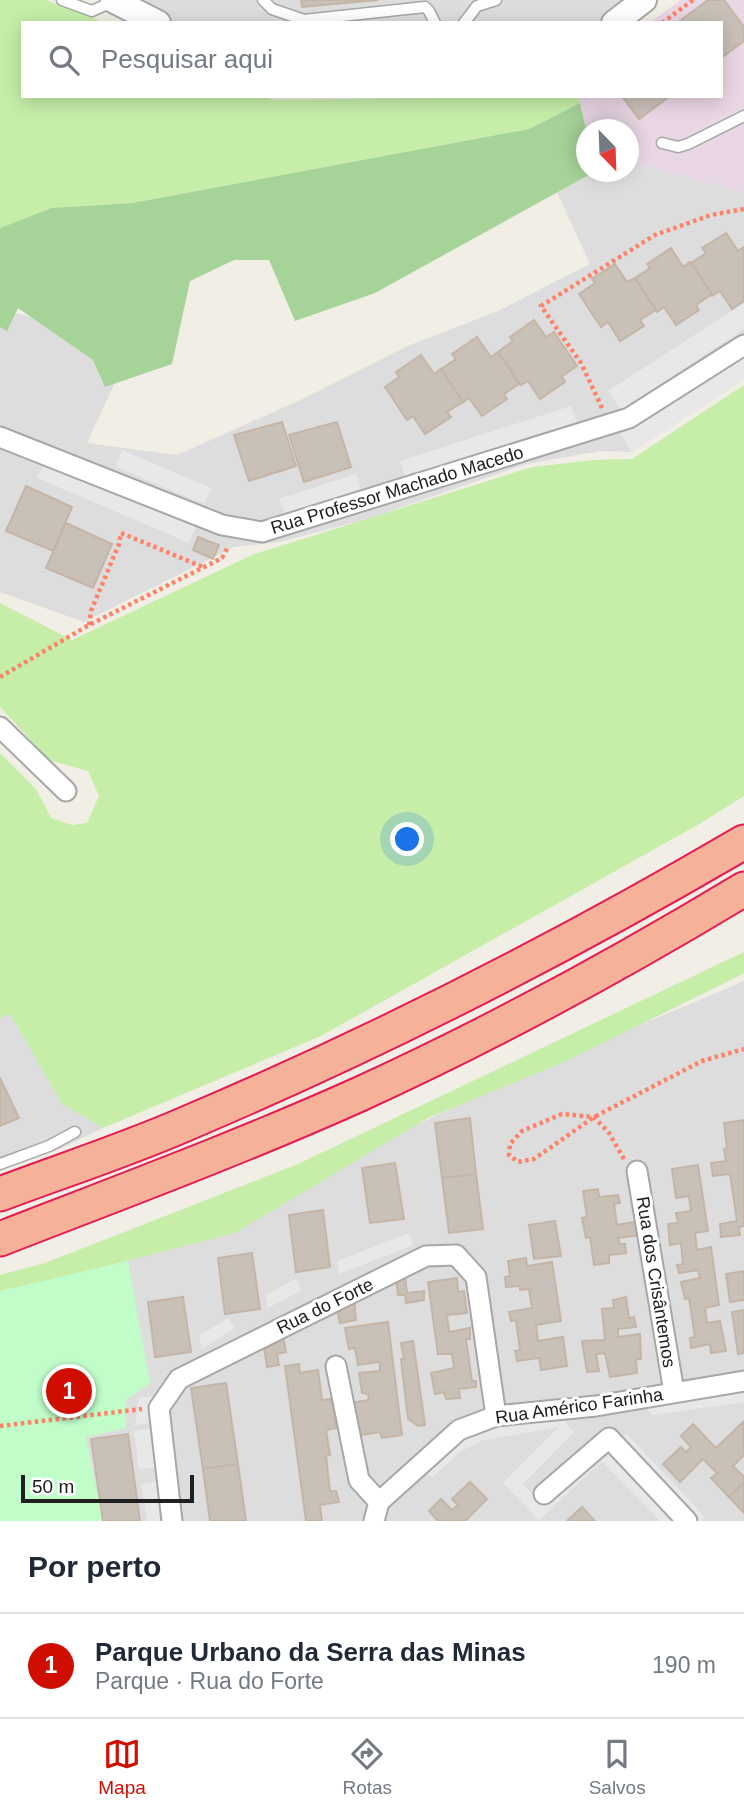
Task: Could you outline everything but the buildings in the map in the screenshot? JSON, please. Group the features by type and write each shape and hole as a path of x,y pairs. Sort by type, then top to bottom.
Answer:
{"highway":[{"path":"0,1194 181,1126 341,1056 490,983 744,842"},
{"path":"0,1239 197,1163 360,1094 503,1024 697,918 744,889"}],"street":[{"path":"114,0 154,21"},
{"path":"617,21 644,0"},
{"name":"Rua Professor Machado Macedo","path":"0,438 222,525 262,533 629,418 744,345"},
{"path":"0,727 66,791"},
{"name":"Rua dos Crisântemos","path":"637,1171 674,1392"},
{"name":"Rua do Forte","path":"159,1408 179,1379 426,1256 456,1255 476,1277 496,1416"},
{"path":"336,1366 359,1480 377,1512"},
{"name":"Rua Américo Farinha","path":"377,1512 459,1430 496,1416 596,1406 744,1381"},
{"path":"596,1406 609,1438 687,1521"},
{"path":"159,1408 172,1521"},
{"path":"544,1494 609,1438"}],"lane":[{"path":"62,0 92,11 114,0"},
{"path":"263,0 272,9 304,20 425,7 434,21"},
{"path":"466,21 477,6 496,0"},
{"path":"662,143 678,147 688,144 744,116"},
{"path":"0,1164 49,1146 75,1132"}],"path":[{"path":"665,21 693,0"},
{"path":"610,424 581,363 541,306 655,235 711,215 744,209"},
{"path":"0,677 89,625 222,558 238,528"},
{"path":"89,625 91,611 121,533 204,567"},
{"path":"637,1171 626,1163 609,1133 594,1117 562,1114 522,1131 510,1144 509,1155 518,1162 534,1160 594,1117 702,1061 744,1049"},
{"path":"0,1426 159,1408"}],"shaded area":[{"path":"112,0 644,0 617,21 154,21"},
{"path":"681,0 744,0 744,192 639,165 639,119 583,119 579,98 723,98 723,21 652,21"},
{"path":"639,165 744,192 744,379 632,452 600,451 527,464 370,518 280,542 234,547 84,622 0,592 0,309 63,325 117,378 87,443 177,455 307,397 405,347 498,311 590,264 557,192 576,182 639,182"},
{"path":"744,303 744,329 621,410 608,391"},
{"path":"744,357 744,379 632,452 620,433 636,426"},
{"path":"571,406 577,422 405,477 400,461"},
{"path":"122,450 211,488 205,504 116,467"},
{"path":"44,464 196,527 189,543 37,478"},
{"path":"356,474 361,490 285,515 279,499"},
{"path":"744,981 744,1521 44,1521 123,1248 193,1229 532,1071"},
{"path":"10,1014 62,1103 103,1128 60,1149 0,1171 0,1018"},
{"path":"409,1233 413,1245 339,1274 337,1261"},
{"path":"296,1279 301,1290 268,1308 265,1295"},
{"path":"228,1318 235,1328 202,1349 199,1336"},
{"path":"744,1390 744,1402 652,1415 643,1404"},
{"path":"154,1396 149,1423 135,1425 139,1398"},
{"path":"572,1414 565,1422 574,1432 523,1484 544,1506 606,1449 674,1521 660,1521 602,1461 539,1520 503,1483 559,1427 480,1441 460,1452 433,1477 418,1473 449,1445 493,1425"},
{"path":"150,1429 155,1468 139,1469 134,1431"},
{"path":"626,1433 705,1517 701,1521 696,1521 618,1440"},
{"path":"156,1481 162,1521 147,1521 141,1484"}],"green space":[{"path":"0,0 46,0 101,21 21,21 21,98 579,98 580,103 529,129 132,203 52,208 0,228"},
{"path":"580,103 584,119 576,119 576,182 375,293 295,321 269,260 234,260 190,281 172,364 105,387 93,360 18,308 7,331 0,327 0,228 52,208 132,203 529,129"},
{"path":"744,385 744,796 701,823 321,1036 103,1128 62,1104 10,1014 0,1018 0,753 36,789 51,818 72,825 87,823 99,796 88,771 49,760 0,707 0,603 72,640 252,555 532,467 632,459"},
{"path":"744,952 744,973 735,978 562,1063 428,1118 235,1233 0,1291 0,1275 45,1263 298,1164"},
{"path":"128,1261 150,1383 126,1400 126,1428 86,1437 103,1521 0,1521 0,1291"}],"place":[{"name":"Parque Urbano da Serra das Minas","path":"69,1391"}]}
